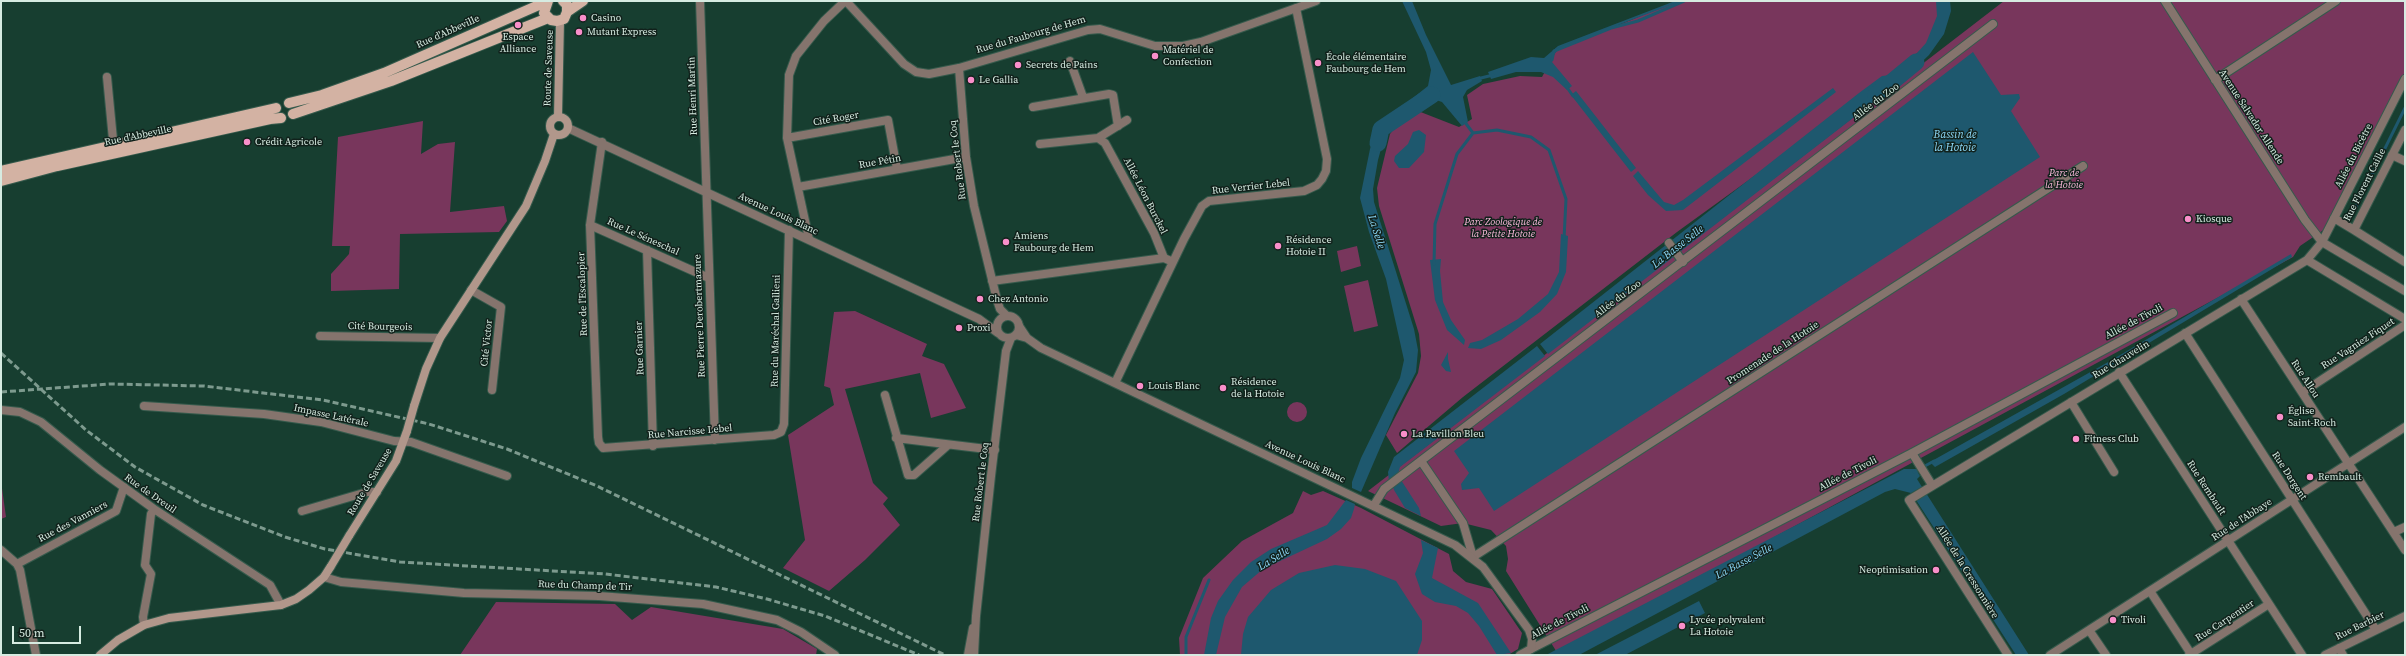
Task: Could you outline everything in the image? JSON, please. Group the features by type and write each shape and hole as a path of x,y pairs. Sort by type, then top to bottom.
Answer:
{"main road":[{"path":"548,1 544,10 548,18 554,21 560,21 567,12 583,1"},
{"name":"Rue d'Abbeville","path":"289,103 322,95 384,73 548,1"},
{"path":"563,1 567,5 567,12"},
{"path":"292,114 293,108 289,103 282,103 276,108 277,113 281,118 289,118 292,114 391,81 548,18"},
{"name":"Route de Saveuse","path":"558,116 560,21"},
{"name":"Rue d'Abbeville","path":"1,181 114,149 276,108"},
{"path":"558,116 566,118 568,128 561,135 554,134 550,129 550,122 558,116"},
{"name":"Rue d'Abbeville","path":"1,171 281,118"},
{"name":"Route de Saveuse","path":"100,655 118,640 144,625 169,618 281,605 296,599 324,577 396,461 404,441 426,368 440,338 526,206 545,161 554,134"}],"street":[{"name":"Rue Henri Martin","path":"700,1 706,191"},
{"name":"Rue du Faubourg de Hem","path":"846,1 911,69 929,74 960,68 1082,32 1100,29 1155,46 1183,46 1201,42 1316,1"},
{"path":"809,239 788,138 791,66 796,56 824,21 846,1"},
{"name":"Avenue Salvador Allende","path":"2165,1 2305,220 2322,242"},
{"path":"2215,80 2336,1"},
{"name":"Rue Verrier Lebel","path":"1115,383 1196,214 1209,201 1304,191 1317,185 1326,171 1326,159 1296,8"},
{"name":"Allée du Zoo","path":"1374,505 1384,489 1993,24"},
{"path":"1070,61 1083,97"},
{"name":"Rue Robert le Coq","path":"960,68 966,157 974,206 1002,317"},
{"path":"107,77 114,149"},
{"name":"Allée du Bicêtre","path":"2322,242 2405,79"},
{"path":"1033,107 1083,97 1113,95 1118,126"},
{"name":"Cité Roger","path":"788,138 888,120 897,169"},
{"path":"1040,144 1098,138 1127,120"},
{"name":"Avenue Louis Blanc","path":"568,128 602,142 979,319 1000,335"},
{"name":"Rue Florent Caille","path":"2334,218 2354,230 2405,130"},
{"name":"Allée Léon Burckel","path":"1098,138 1110,149 1154,233 1164,258"},
{"name":"Rue de l'Escalopier","path":"601,446 598,437 590,225 602,142"},
{"path":"2392,155 2405,162"},
{"name":"Rue Pétin","path":"798,188 966,157"},
{"name":"Promenade de la Hotoie","path":"1473,557 2083,166"},
{"name":"Rue Pierre Derobertmazure","path":"706,191 715,440"},
{"name":"Rue Le Séneschal","path":"590,225 709,278"},
{"name":"Rue du Maréchal Gallieni","path":"781,432 784,424 789,230"},
{"path":"2354,230 2405,262"},
{"path":"2322,242 2405,290"},
{"name":"Rue Chauvelin","path":"1909,500 2307,260 2322,242"},
{"path":"1669,243 1683,262"},
{"name":"Rue Garnier","path":"647,250 653,446"},
{"path":"992,281 1164,258 1173,262"},
{"path":"2307,260 2405,319"},
{"name":"Cité Victor","path":"472,290 501,307 492,390"},
{"name":"Rue Allou","path":"2241,300 2303,392 2405,550"},
{"name":"Allée de Tivoli","path":"1520,655 1912,453 2173,313"},
{"name":"Avenue Louis Blanc","path":"979,319 1002,317"},
{"path":"1002,317 1015,318 1019,326 1014,336 1000,335 996,326 1002,317"},
{"name":"Rue Vagniez Fiquet","path":"2303,392 2405,325"},
{"name":"Avenue Louis Blanc","path":"1019,326 1027,338 1042,348 1438,536 1473,557 1496,583 1529,630 1532,639 1530,649"},
{"name":"Rue Dargent","path":"2185,333 2376,630"},
{"name":"Rue Robert le Coq","path":"1000,335 1006,351"},
{"name":"Cité Bourgeois","path":"320,336 440,338"},
{"name":"Avenue Louis Blanc","path":"1014,336 1027,338"},
{"name":"Rue Robert le Coq","path":"976,616 1006,351 1014,336"},
{"name":"Rue Rembault","path":"2119,372 2302,655"},
{"path":"886,395 896,438 908,475 914,475 948,445"},
{"path":"2071,402 2114,472"},
{"name":"Impasse Latérale","path":"144,406 279,416 321,422 394,441 404,441 508,476"},
{"name":"Rue de Dreuil","path":"1,410 20,412 38,419 154,509 270,585 281,605"},
{"name":"Rue de l'Abbaye","path":"2050,655 2405,427"},
{"name":"Rue Narcisse Lebel","path":"601,446 607,449 653,446 774,435 781,432"},
{"path":"896,438 995,450"},
{"path":"1912,453 1919,464 1929,487"},
{"path":"1421,461 1463,523 1473,557"},
{"name":"Rue des Vanniers","path":"17,564 116,511 124,487"},
{"path":"302,511 367,492 377,492"},
{"name":"Allée de la Cressonnière","path":"1909,500 2008,655"},
{"path":"144,625 143,617 151,574 145,565 151,514 154,509"},
{"path":"2394,532 2405,527"},
{"path":"1,550 17,564 20,570 36,655"},
{"name":"Rue du Champ de Tir","path":"324,577 341,582 464,593 599,596 703,604 777,620 801,632 835,655"},
{"name":"Rue Carpentier","path":"2150,591 2190,655 2269,604"},
{"path":"968,655 976,616"},
{"path":"974,655 976,616"},
{"name":"Rue Barbier","path":"2325,655 2341,651 2376,630 2405,616"},
{"path":"2089,630 2106,655"}],"green space":[{"name":"Parc Zoologique de la Petite Hotoie","path":"1677,1 1939,1 1938,22 1928,43 1920,51 1800,143 1677,232 1463,397 1397,453 1386,435 1418,373 1421,356 1419,334 1379,206 1377,188 1390,134 1399,122 1418,111 1459,127 1472,119 1467,95 1483,84 1520,76 1542,77 1556,51"},
{"name":"Parc de la Hotoie","path":"2004,1 2405,1 2405,72 2325,229 2300,246 2293,257 1558,654 1506,571 1508,559 1506,546 1491,530 1463,523 1441,526 1368,491"},
{"path":"423,121 421,154 438,144 455,142 450,212 504,206 507,221 499,232 400,234 399,289 331,291 331,274 349,254 350,246 332,246 338,137"},
{"path":"1357,246 1361,266 1341,272 1337,251"},
{"path":"1368,280 1378,326 1354,332 1344,286"},
{"path":"855,311 927,344 922,356 944,364 966,408 931,418 920,373 845,389 873,483 888,498 883,504 900,525 865,560 829,591 783,568 805,540 788,435 834,405 830,388 824,386 834,312"},
{"path":"1293,402 1301,402 1307,408 1307,416 1301,422 1293,422 1287,416 1287,408"},
{"path":"1,481 6,517 1,519"},
{"path":"1303,491 1311,495 1323,491 1361,508 1449,554 1453,571 1466,582 1492,589 1522,633 1518,649 1508,655 1180,655 1179,638 1203,578 1242,541 1293,513"},
{"path":"496,602 615,604 632,620 651,607 783,629 817,649 816,655 460,655"}],"water":[{"path":"1402,1 1412,1 1426,35 1451,85 1480,76 1482,81 1467,90 1463,97 1468,122 1462,126 1442,102 1436,100 1414,112 1409,101 1428,86 1431,70 1426,52"},
{"path":"1675,1 1682,1 1610,28 1557,51 1553,56 1552,62 1572,86 1567,90 1553,77 1541,72 1516,72 1491,79 1488,72 1531,57 1544,58 1558,46"},
{"path":"1936,1 1950,1 1951,11 1944,34 1929,55 1902,81 1894,71 1917,53 1926,43 1937,16"},
{"name":"Bassin de la Hotoie","path":"1973,52 2001,95 2019,94 2020,98 2011,111 2040,157 1494,511 1479,488 1462,490 1461,484 1469,473 1454,451"},
{"path":"1891,75 1897,84 1548,354 1540,344 1859,93 1882,76"},
{"path":"1833,88 1836,92 1683,210 1666,211 1648,195 1633,176 1638,171 1664,202 1674,205 1683,200"},
{"path":"1576,91 1636,168 1631,172 1571,95"},
{"path":"1407,102 1412,113 1393,124 1385,117"},
{"path":"1383,119 1390,127 1384,138 1378,160 1373,189 1374,202 1414,329 1418,350 1416,372 1395,413 1361,492 1352,488 1352,482 1361,458 1400,378 1404,360 1386,279 1369,232 1360,198 1370,149 1377,126"},
{"path":"1419,130 1426,135 1424,152 1409,168 1399,168 1394,161 1395,156 1408,144 1413,132"},
{"path":"1561,234 1568,236 1566,272 1557,294 1540,312 1501,340 1481,349 1468,348 1470,343 1482,340 1518,319 1548,294 1559,272"},
{"path":"2291,254 2292,257 2064,394 1935,467 1930,462 2110,361"},
{"path":"1441,259 1440,271 1443,302 1451,320 1465,340 1464,345 1447,330 1435,300 1430,260"},
{"path":"1537,346 1545,356 1400,467 1398,474 1389,482 1388,472 1394,457"},
{"path":"1448,352 1451,372 1446,371 1441,365"},
{"path":"1904,469 1916,469 1920,476 1917,479 1922,487 1911,493 1895,489 1885,492 1579,655 1546,655"},
{"path":"1401,480 1419,508 1421,516 1405,508 1394,490 1393,486"},
{"path":"1926,493 2029,655 2016,655 1916,500"},
{"path":"1346,500 1355,504 1351,518 1341,529 1327,539 1263,569 1242,587 1225,617 1216,655 1204,655 1211,618 1218,601 1233,580 1251,562 1271,549 1327,525"},
{"path":"1421,540 1438,548 1432,578 1478,603 1511,653 1497,655 1479,626 1468,613 1456,606 1435,602 1422,594 1415,574 1423,553"},
{"path":"1335,565 1365,569 1396,581 1422,621 1422,640 1417,655 1241,655 1243,634 1248,617 1271,590 1299,573"},
{"path":"1699,601 1705,613 1625,655 1595,655"}],"waterway":[{"path":"1552,60 1554,51 1611,28 1638,21 1684,1"},
{"name":"La Basse Selle","path":"1876,95 1916,62"},
{"path":"1477,79 1493,75"},
{"path":"1566,86 1573,96"},
{"name":"La Selle","path":"1378,143 1381,129 1432,95"},
{"path":"2351,217 2405,108"},
{"path":"1464,121 1473,133 1497,130 1531,137 1549,150 1566,199 1564,239"},
{"path":"1434,264 1435,224 1457,154 1473,133"},
{"path":"1914,472 1934,461"},
{"path":"1186,655 1186,637 1209,580"}],"railway":[{"path":"1,353 86,430 135,467 203,505 285,537 325,549 400,562 605,574 716,587 767,599 825,616 919,655"},
{"path":"1,392 110,384 204,386 323,400 429,424 507,449 597,486 945,655"}],"place":[{"name":"Casino","path":"583,18"},
{"name":"Espace Alliance","path":"518,25"},
{"name":"Mutant Express","path":"579,32"},
{"name":"Matériel de Confection","path":"1155,56"},
{"name":"École élémentaire Faubourg de Hem","path":"1318,63"},
{"name":"Secrets de Pains","path":"1018,65"},
{"name":"Le Gallia","path":"971,80"},
{"name":"Crédit Agricole","path":"247,142"},
{"name":"Kiosque","path":"2188,219"},
{"name":"Amiens Faubourg de Hem","path":"1006,242"},
{"name":"Résidence Hotoie II","path":"1278,246"},
{"name":"Chez Antonio","path":"980,299"},
{"name":"Proxi","path":"959,328"},
{"name":"Louis Blanc","path":"1140,386"},
{"name":"Résidence de la Hotoie","path":"1223,388"},
{"name":"Église Saint-Roch","path":"2280,417"},
{"name":"La Pavillon Bleu","path":"1404,434"},
{"name":"Fitness Club","path":"2076,439"},
{"name":"Rembault","path":"2310,477"},
{"name":"Neoptimisation","path":"1936,570"},
{"name":"Tivoli","path":"2113,620"},
{"name":"Lycée polyvalent La Hotoie","path":"1682,626"}]}
